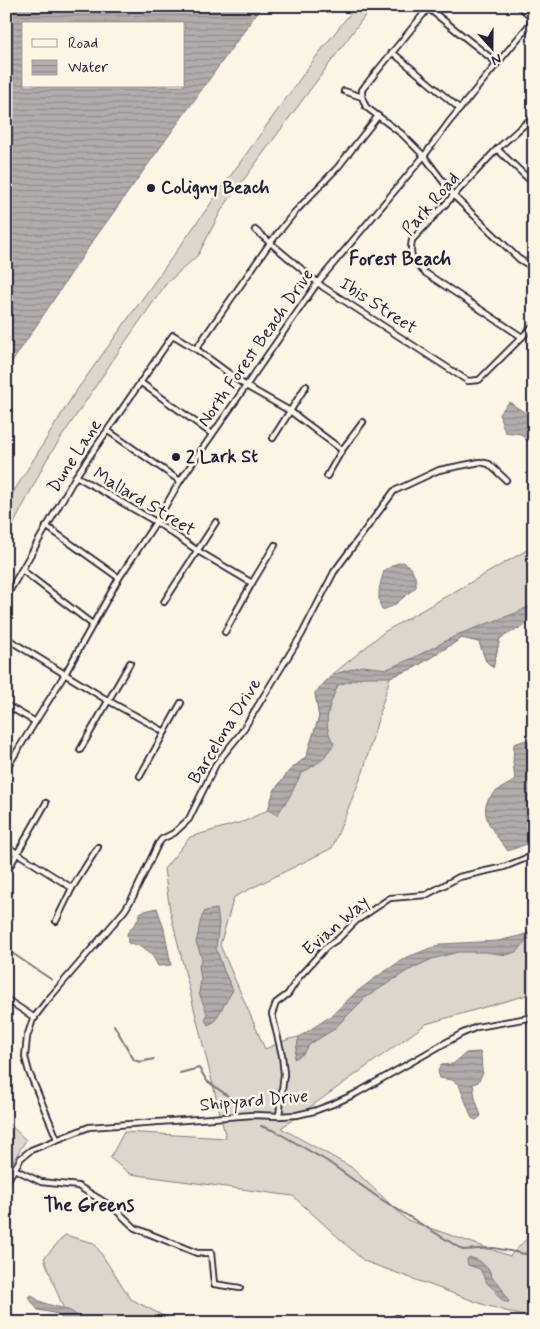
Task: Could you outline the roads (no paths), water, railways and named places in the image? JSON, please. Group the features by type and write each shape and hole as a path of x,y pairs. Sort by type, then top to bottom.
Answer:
{"street":[{"path":"519,6 534,19"},
{"path":"497,63 429,7 362,90 362,97 366,107 402,134 424,156 454,196 519,259 534,268"},
{"name":"North Forest Beach Drive","path":"6,769 180,481 318,282 424,156 534,19"},
{"path":"392,52 460,109"},
{"path":"344,91 362,97"},
{"path":"342,450 290,411 246,386 196,349 270,243 294,213 338,168 378,116"},
{"name":"Park Road","path":"522,337 424,272 413,261 410,250 412,240 497,149 534,116"},
{"path":"497,149 534,184"},
{"name":"Ibis Street","path":"255,230 318,282 468,381 479,380 522,337"},
{"path":"522,337 534,325"},
{"name":"Dune Lane","path":"6,597 76,476 173,335 196,349"},
{"path":"140,382 212,434"},
{"path":"273,438 306,386"},
{"path":"327,476 342,450 363,422"},
{"path":"108,430 180,481"},
{"name":"Barcelona Drive","path":"56,1139 29,1072 26,1057 27,1036 34,1018 125,910 158,844 189,819 216,764 241,733 302,634 334,572 394,491 439,470 480,462 490,464 506,480"},
{"name":"Mallard Street","path":"76,476 156,522 198,551 252,583"},
{"name":"Mallard Street","path":"164,602 216,522"},
{"path":"46,526 120,578"},
{"path":"225,632 275,545"},
{"path":"22,570 92,624"},
{"path":"6,638 165,732"},
{"path":"80,750 130,663"},
{"path":"140,776 181,703"},
{"path":"6,705 34,722"},
{"path":"6,873 46,803"},
{"path":"6,846 72,888"},
{"path":"56,921 72,888 98,847"},
{"name":"Evian Way","path":"279,1116 284,1074 282,1055 272,1014 276,1003 288,994 299,978 326,947 338,939 356,921 390,898 426,895 458,878 504,867 534,855"},
{"path":"6,1000 34,1018"},
{"name":"Shipyard Drive","path":"6,1183 21,1158 31,1150 89,1127 254,1115 279,1116 314,1111 355,1094 461,1034 477,1027 534,1017"},
{"path":"14,1169 41,1182 78,1186 114,1208 135,1228 198,1253 211,1253 214,1284 240,1288"},
{"path":"385,1323 397,1318 410,1323"}],"water":[{"path":"6,6 262,6 90,245 6,371"},
{"path":"509,402 527,414 534,415 534,449 521,434 505,432 499,414"},
{"path":"403,562 413,572 416,579 416,587 393,606 382,610 379,595 384,571 395,564"},
{"path":"534,604 534,618 500,638 493,668 486,661 479,642 462,638 414,668 390,677 363,677 338,685 329,708 327,722 334,744 322,760 301,774 290,796 277,815 268,810 274,791 289,771 306,757 319,717 315,693 332,675 362,666 387,669 459,634 516,613"},
{"path":"526,740 534,746 534,839 508,851 489,824 486,809 487,802 497,791 515,780 514,744"},
{"path":"157,908 164,929 171,965 158,966 147,950 128,943 127,933 136,923 141,912"},
{"path":"217,909 219,923 216,948 233,990 214,1022 208,1025 205,1020 207,1013 199,993 201,979 199,966 202,958 196,942 200,922 205,911"},
{"path":"534,931 534,937 526,940 518,951 507,955 486,952 458,952 432,959 407,971 365,998 333,1030 310,1044 303,1054 294,1059 299,1037 331,1016 355,993 405,958 441,944 498,941"},
{"path":"480,1052 483,1073 478,1082 473,1084 481,1116 476,1120 472,1118 459,1085 452,1080 440,1078 438,1071 441,1065 453,1064 466,1053"},
{"path":"469,1257 480,1261 489,1270 509,1302 505,1302 499,1297 495,1290 487,1283 480,1269 468,1265 467,1260"},
{"path":"32,1295 48,1304 70,1311 83,1323 65,1323 58,1314 38,1310 28,1297"}],"waterway":[{"path":"6,949 52,980"},
{"path":"114,1025 134,1060 140,1062 154,1059"},
{"path":"180,1073 199,1068 207,1081 242,1106"},
{"path":"261,1126 275,1131 327,1161 379,1198 463,1250 494,1248 525,1254 534,1249"}],"place":[{"name":"Coligny Beach","path":"151,188"},
{"name":"2 Lark St","path":"176,457"}],"district":[{"name":"Forest Beach","path":"400,259"},
{"name":"The Greens","path":"89,1205"}]}
